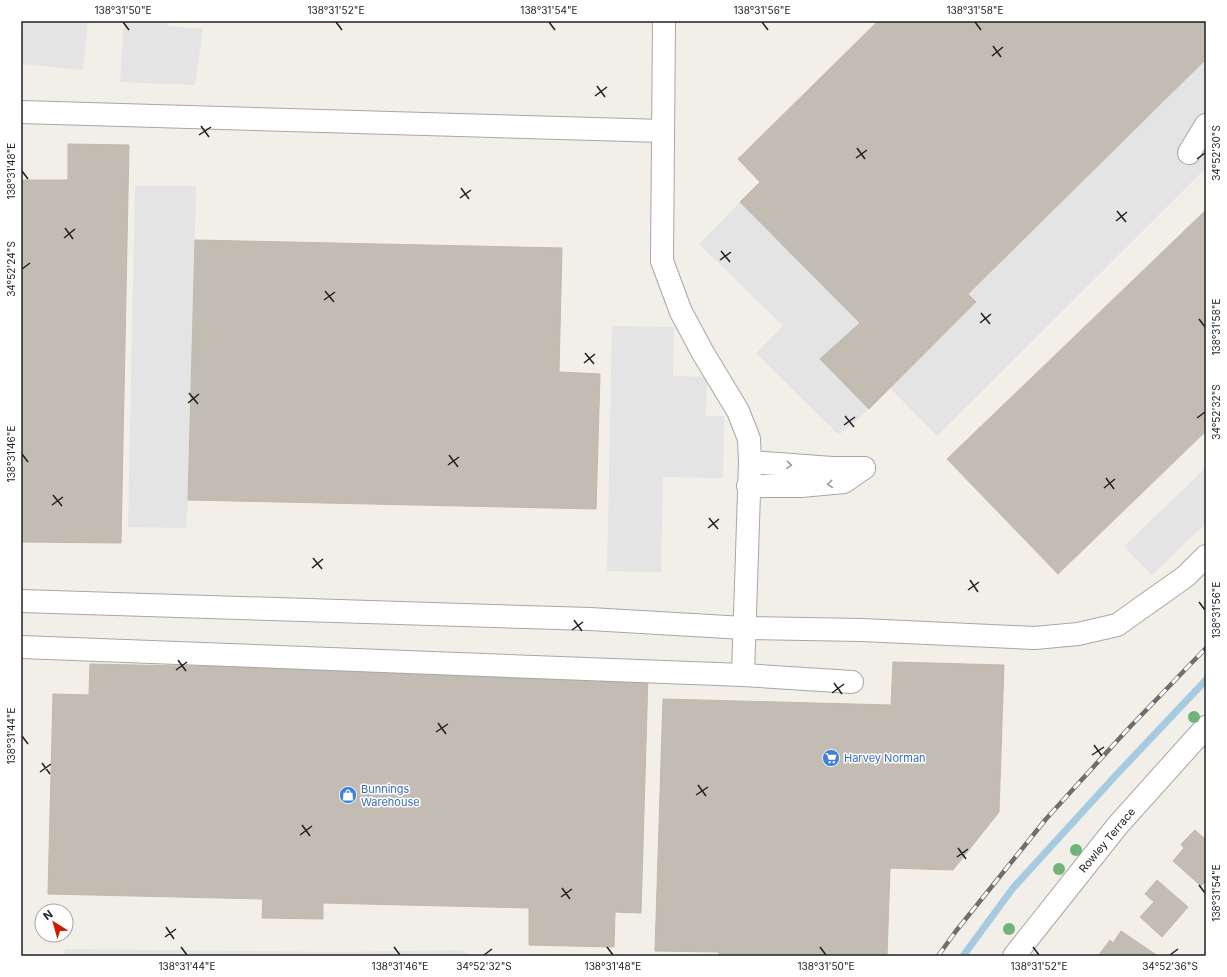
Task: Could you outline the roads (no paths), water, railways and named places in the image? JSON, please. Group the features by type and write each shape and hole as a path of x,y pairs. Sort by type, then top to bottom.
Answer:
{"street":[{"path":"664,21 662,261 681,312 703,353 738,411 749,439 750,462 748,486 743,675"},
{"path":"21,112 663,130"},
{"path":"1189,153 1206,125"},
{"path":"748,486 801,486 844,482 864,468 832,468 750,462"},
{"path":"21,601 590,618 744,628 862,630 1035,638 1078,634 1117,625 1186,576 1206,556"},
{"path":"21,647 743,675 852,682"},
{"name":"Rowley Terrace","path":"1014,956 1118,825 1206,727"}],"waterway":[{"path":"963,956 1013,888 1118,773 1206,680"}],"railway":[{"path":"938,956 956,931 1046,819 1127,730 1206,648"}],"place":[{"name":"Harvey Norman","path":"831,758"},
{"name":"Bunnings Warehouse","path":"348,795"}]}
